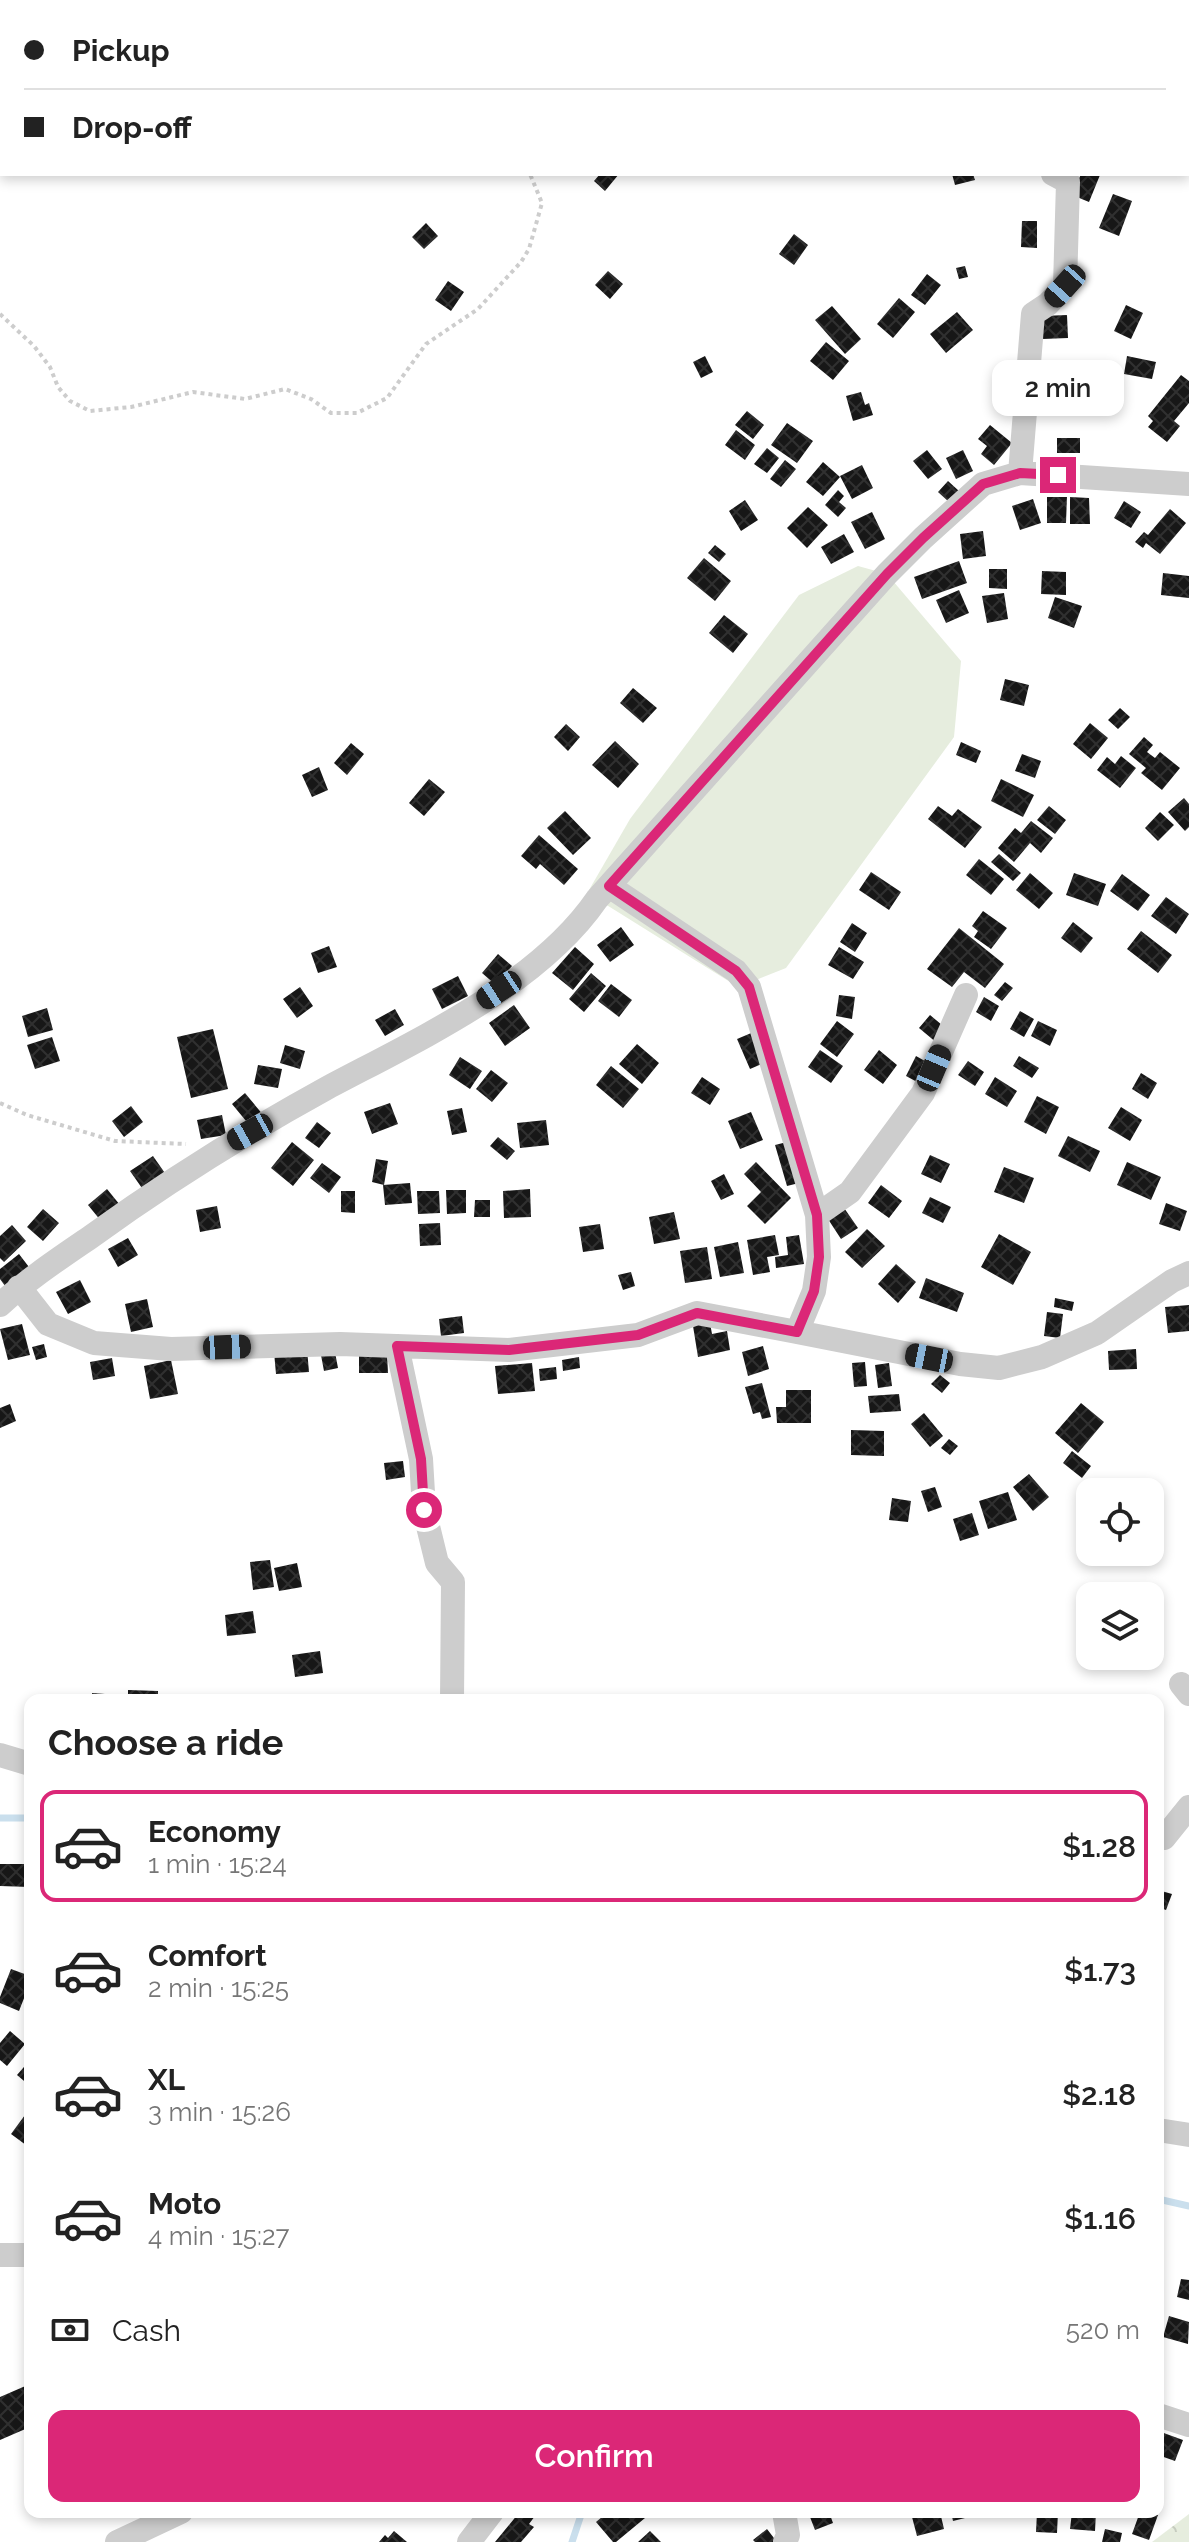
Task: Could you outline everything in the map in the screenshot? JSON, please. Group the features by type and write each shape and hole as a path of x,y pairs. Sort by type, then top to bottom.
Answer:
{"street":[{"path":"1020,473 1033,314 1065,286 1068,182 1057,176"},
{"path":"0,1305 19,1287 127,1210 225,1146 436,1031 546,955 580,923 597,899 887,574 983,484 1020,473 1189,484"},
{"path":"609,886 736,971 749,987 817,1215 819,1257 814,1291 797,1332"},
{"path":"817,1215 850,1192 923,1093 966,995"},
{"path":"19,1287 48,1324 94,1343 171,1349 340,1344 509,1350 638,1335 697,1313 960,1364 999,1368 1042,1357 1097,1333 1172,1281 1189,1273"},
{"path":"397,1346 421,1459 424,1510 437,1563 453,1582 452,1694"},
{"path":"0,1755 24,1762"},
{"path":"1164,1836 1189,1807"},
{"path":"1164,1837 1189,1824"},
{"path":"1164,2131 1189,2135"},
{"path":"0,2255 24,2255"},
{"path":"1164,2417 1189,2425"},
{"path":"117,2542 168,2518"},
{"path":"469,2542 487,2518"},
{"path":"785,2518 788,2535 785,2542"}],"path":[{"path":"0,314 34,346 70,401 90,411 131,407 193,392 245,399 285,389 311,399 331,413 357,413 387,398 426,344 478,309 521,262 529,249 542,203 531,176"},
{"path":"0,1103 27,1115 115,1141 225,1146"}],"green space":[{"path":"858,566 887,574 961,661 954,737 786,968 738,987 597,899 589,890 630,819 799,595"},
{"path":"1189,2514 1189,2542 1152,2542"}],"building":[{"path":"598,176 617,176 605,191 594,181"},
{"path":"953,176 974,176 975,180 955,185"},
{"path":"1080,176 1100,176 1089,202 1072,195"},
{"path":"1113,194 1132,201 1119,236 1099,228"},
{"path":"1022,221 1037,221 1037,248 1021,247"},
{"path":"426,223 438,236 424,249 412,237"},
{"path":"794,234 808,245 794,265 779,254"},
{"path":"965,266 968,277 959,279 956,268"},
{"path":"608,271 623,284 610,299 595,285"},
{"path":"927,274 941,285 925,305 911,295"},
{"path":"448,281 464,292 451,311 435,300"},
{"path":"899,298 915,312 893,338 877,324"},
{"path":"1126,305 1143,313 1131,339 1114,331"},
{"path":"832,306 861,339 845,354 815,320"},
{"path":"957,312 973,330 946,353 930,334"},
{"path":"1067,315 1068,338 1043,339 1042,316"},
{"path":"826,342 849,361 833,380 810,361"},
{"path":"705,356 713,372 701,378 693,362"},
{"path":"1127,356 1156,362 1152,379 1124,374"},
{"path":"1181,375 1189,381 1189,403 1174,421 1180,426 1167,442 1148,427 1153,421 1148,416"},
{"path":"1070,384 1101,387 1100,397 1093,396 1092,407 1068,404"},
{"path":"1037,388 1058,390 1056,416 1035,414"},
{"path":"861,392 865,405 869,403 873,415 853,421 846,396"},
{"path":"747,411 764,425 753,439 735,425"},
{"path":"787,423 813,441 797,463 771,445"},
{"path":"990,425 1012,443 994,465 981,454 987,446 978,439"},
{"path":"736,430 755,445 745,460 725,445"},
{"path":"1057,438 1080,438 1080,461 1057,461"},
{"path":"767,448 779,458 767,473 754,464"},
{"path":"927,450 942,469 928,479 913,461"},
{"path":"963,450 973,471 956,479 946,458"},
{"path":"785,460 796,469 781,487 770,479"},
{"path":"823,462 840,477 823,496 806,482"},
{"path":"862,465 873,488 852,499 840,476"},
{"path":"948,481 959,491 949,502 938,492"},
{"path":"838,490 844,496 839,502 846,508 838,517 825,505"},
{"path":"1047,496 1067,496 1066,523 1047,523"},
{"path":"1070,497 1089,498 1090,524 1070,524"},
{"path":"1033,499 1041,523 1020,530 1012,506"},
{"path":"745,500 758,520 741,531 729,511"},
{"path":"1124,501 1141,512 1131,528 1114,518"},
{"path":"808,507 828,525 807,548 787,528"},
{"path":"1170,509 1186,523 1160,554 1146,543 1143,548 1135,542 1144,532 1148,535"},
{"path":"872,512 885,539 865,549 851,522"},
{"path":"983,531 986,556 963,559 960,534"},
{"path":"844,534 854,552 831,564 821,547"},
{"path":"715,545 726,554 719,562 708,553"},
{"path":"704,558 731,581 715,601 687,578"},
{"path":"959,561 967,583 922,599 914,577"},
{"path":"989,569 1007,569 1007,589 989,588"},
{"path":"1042,571 1066,572 1066,595 1041,594"},
{"path":"1163,573 1189,576 1189,598 1161,595"},
{"path":"959,590 969,613 946,623 936,600"},
{"path":"1004,593 1008,619 987,623 982,596"},
{"path":"1055,597 1082,606 1074,628 1048,618"},
{"path":"724,615 748,634 733,653 709,633"},
{"path":"1005,679 1029,685 1024,706 1000,700"},
{"path":"633,688 657,708 643,723 620,703"},
{"path":"1120,708 1130,717 1118,729 1108,720"},
{"path":"1090,723 1108,738 1091,759 1073,744"},
{"path":"566,724 580,737 568,751 554,737"},
{"path":"1144,737 1153,745 1147,752 1155,758 1160,752 1180,768 1162,790 1141,773 1146,768 1129,754"},
{"path":"615,741 639,764 618,788 592,765"},
{"path":"961,742 981,751 976,763 956,755"},
{"path":"351,743 364,754 347,775 334,763"},
{"path":"1022,754 1041,761 1035,778 1015,771"},
{"path":"1121,756 1136,768 1120,788 1097,770 1107,757 1115,764"},
{"path":"319,767 328,790 312,797 302,775"},
{"path":"429,779 445,792 424,816 409,803"},
{"path":"1001,779 1034,795 1023,817 991,801"},
{"path":"1184,798 1189,804 1189,827 1185,831 1168,812"},
{"path":"938,806 952,816 958,809 982,827 965,848 928,819"},
{"path":"1049,806 1066,820 1055,834 1037,820"},
{"path":"565,811 591,838 573,855 547,828"},
{"path":"1160,812 1174,825 1158,841 1145,828"},
{"path":"1031,821 1053,838 1041,853 1030,843 1014,862 998,848 1015,828 1021,833"},
{"path":"539,835 578,869 564,885 540,864 536,869 521,856"},
{"path":"999,854 1021,873 1013,881 991,862"},
{"path":"979,859 1004,879 991,895 966,875"},
{"path":"871,872 901,892 889,910 859,890"},
{"path":"1030,873 1053,893 1039,909 1016,890"},
{"path":"1074,873 1106,884 1098,906 1066,895"},
{"path":"1122,874 1150,895 1138,911 1110,891"},
{"path":"1166,897 1189,914 1176,934 1151,916"},
{"path":"983,911 1007,928 991,949 974,937 978,931 972,926"},
{"path":"1073,922 1093,938 1081,953 1061,938"},
{"path":"852,923 867,933 855,952 840,942"},
{"path":"621,927 634,945 610,962 597,945"},
{"path":"959,928 1004,964 985,988 964,972 952,987 927,969"},
{"path":"1141,931 1172,955 1158,973 1127,949"},
{"path":"329,946 337,967 318,973 311,953"},
{"path":"575,947 594,964 573,990 552,973"},
{"path":"839,947 864,962 853,979 828,965"},
{"path":"498,954 512,966 496,985 482,973"},
{"path":"591,973 606,986 584,1012 569,999"},
{"path":"458,976 468,996 442,1009 432,989"},
{"path":"1005,982 1013,988 1002,1001 994,995"},
{"path":"611,984 632,1000 619,1017 598,1001"},
{"path":"300,987 313,1006 297,1018 283,999"},
{"path":"839,995 855,997 852,1019 836,1016"},
{"path":"984,997 999,1006 991,1021 976,1012"},
{"path":"514,1005 530,1028 505,1046 489,1023"},
{"path":"47,1008 53,1030 28,1037 22,1016"},
{"path":"395,1009 404,1025 385,1036 375,1020"},
{"path":"1020,1011 1034,1019 1024,1037 1010,1029"},
{"path":"930,1015 948,1030 937,1043 919,1028"},
{"path":"837,1021 854,1034 837,1057 820,1044"},
{"path":"1038,1021 1057,1030 1050,1046 1031,1036"},
{"path":"213,1029 228,1089 191,1098 177,1037"},
{"path":"756,1031 769,1061 750,1069 737,1039"},
{"path":"52,1037 60,1061 35,1069 27,1045"},
{"path":"637,1044 659,1063 642,1084 619,1064"},
{"path":"285,1045 305,1051 300,1069 280,1063"},
{"path":"820,1050 843,1066 831,1083 808,1067"},
{"path":"879,1050 897,1065 883,1084 864,1070"},
{"path":"916,1056 932,1065 921,1084 906,1076"},
{"path":"1019,1056 1039,1068 1032,1078 1013,1066"},
{"path":"460,1057 482,1071 470,1089 449,1075"},
{"path":"968,1061 984,1072 975,1086 958,1075"},
{"path":"258,1065 282,1069 278,1088 254,1084"},
{"path":"611,1066 639,1089 623,1108 596,1085"},
{"path":"491,1070 508,1083 492,1102 476,1089"},
{"path":"1141,1073 1157,1083 1148,1099 1132,1089"},
{"path":"702,1077 720,1089 710,1105 691,1093"},
{"path":"995,1077 1017,1091 1007,1107 985,1094"},
{"path":"245,1093 264,1116 251,1127 232,1104"},
{"path":"1037,1096 1059,1107 1046,1134 1024,1122"},
{"path":"390,1103 398,1124 372,1134 364,1112"},
{"path":"131,1106 143,1122 124,1137 112,1121"},
{"path":"1121,1107 1142,1120 1130,1141 1108,1128"},
{"path":"462,1108 467,1132 452,1135 447,1111"},
{"path":"751,1112 763,1140 740,1149 728,1121"},
{"path":"222,1115 226,1135 201,1139 197,1120"},
{"path":"546,1120 549,1145 520,1148 517,1123"},
{"path":"317,1122 331,1133 319,1148 305,1138"},
{"path":"1068,1136 1100,1151 1090,1172 1058,1156"},
{"path":"498,1137 515,1151 507,1160 490,1146"},
{"path":"791,1141 803,1182 787,1186 775,1145"},
{"path":"292,1142 314,1160 293,1186 271,1168"},
{"path":"930,1155 950,1164 941,1183 921,1174"},
{"path":"153,1156 167,1176 144,1191 130,1171"},
{"path":"376,1159 388,1161 384,1185 372,1182"},
{"path":"756,1162 791,1198 765,1224 747,1206 761,1192 744,1174"},
{"path":"1127,1162 1161,1177 1151,1200 1117,1185"},
{"path":"322,1163 341,1177 329,1193 310,1178"},
{"path":"1004,1167 1034,1178 1024,1203 994,1192"},
{"path":"724,1174 734,1194 721,1200 711,1181"},
{"path":"410,1183 412,1203 385,1205 383,1185"},
{"path":"881,1185 902,1201 889,1218 868,1203"},
{"path":"107,1189 120,1205 101,1221 88,1205"},
{"path":"530,1189 531,1217 504,1218 503,1191"},
{"path":"446,1190 466,1190 466,1213 447,1214"},
{"path":"341,1191 355,1191 355,1213 341,1212"},
{"path":"417,1191 439,1191 440,1213 418,1214"},
{"path":"930,1197 951,1207 943,1223 922,1213"},
{"path":"475,1200 490,1200 490,1217 474,1217"},
{"path":"1166,1203 1187,1211 1180,1231 1159,1224"},
{"path":"842,1205 858,1228 841,1239 826,1216"},
{"path":"217,1206 221,1228 200,1232 196,1210"},
{"path":"43,1209 59,1223 43,1241 27,1227"},
{"path":"674,1212 680,1239 654,1244 649,1217"},
{"path":"440,1223 441,1245 420,1246 419,1224"},
{"path":"600,1224 604,1249 583,1252 579,1227"},
{"path":"12,1225 26,1241 4,1262 0,1258 0,1236"},
{"path":"867,1229 885,1246 862,1268 845,1252"},
{"path":"999,1234 1031,1252 1013,1285 981,1267"},
{"path":"775,1235 779,1255 767,1257 770,1272 753,1275 747,1240"},
{"path":"799,1235 804,1264 776,1268 775,1257 788,1255 786,1237"},
{"path":"128,1238 138,1255 118,1267 108,1249"},
{"path":"738,1242 744,1273 720,1277 714,1247"},
{"path":"707,1247 712,1279 685,1283 680,1251"},
{"path":"19,1254 32,1271 8,1290 0,1279 0,1269"},
{"path":"896,1264 916,1282 898,1303 878,1284"},
{"path":"631,1272 635,1286 623,1290 618,1275"},
{"path":"926,1278 964,1293 957,1312 919,1298"},
{"path":"80,1280 91,1302 68,1314 56,1292"},
{"path":"1055,1298 1074,1302 1072,1311 1054,1307"},
{"path":"147,1299 153,1327 131,1332 125,1304"},
{"path":"1189,1305 1189,1331 1168,1333 1165,1307"},
{"path":"1047,1312 1063,1314 1060,1338 1044,1336"},
{"path":"462,1316 464,1333 441,1336 439,1319"},
{"path":"710,1323 712,1334 727,1331 730,1350 698,1357 693,1326"},
{"path":"22,1324 30,1355 8,1360 0,1329"},
{"path":"44,1344 47,1357 36,1360 32,1347"},
{"path":"763,1346 769,1369 748,1376 742,1352"},
{"path":"334,1347 338,1368 324,1371 320,1350"},
{"path":"307,1349 309,1372 276,1374 274,1352"},
{"path":"1136,1349 1137,1369 1109,1370 1108,1351"},
{"path":"387,1353 388,1373 359,1373 359,1354"},
{"path":"579,1357 580,1368 563,1371 562,1360"},
{"path":"112,1358 115,1376 93,1380 90,1362"},
{"path":"171,1360 178,1394 150,1399 144,1366"},
{"path":"865,1362 867,1386 854,1387 852,1363"},
{"path":"532,1363 535,1391 498,1394 495,1366"},
{"path":"889,1363 892,1386 878,1388 875,1365"},
{"path":"556,1367 557,1379 540,1381 539,1369"},
{"path":"940,1375 950,1383 942,1393 931,1384"},
{"path":"762,1383 771,1417 762,1419 760,1412 753,1414 745,1387"},
{"path":"786,1390 811,1390 811,1423 777,1423 776,1407 786,1407"},
{"path":"899,1394 901,1411 870,1413 868,1396"},
{"path":"1081,1403 1104,1422 1078,1453 1055,1433"},
{"path":"10,1404 16,1421 0,1428 0,1408"},
{"path":"924,1413 943,1436 930,1447 911,1424"},
{"path":"851,1430 884,1431 884,1456 851,1455"},
{"path":"949,1439 958,1446 950,1455 941,1448"},
{"path":"1072,1451 1091,1466 1082,1478 1063,1463"},
{"path":"403,1461 405,1477 386,1480 384,1463"},
{"path":"1029,1474 1049,1497 1033,1511 1013,1487"},
{"path":"935,1487 942,1507 928,1512 921,1491"},
{"path":"1008,1492 1017,1520 988,1529 979,1501"},
{"path":"892,1498 911,1501 908,1522 889,1520"},
{"path":"972,1513 979,1535 960,1541 953,1519"},
{"path":"270,1560 274,1587 253,1590 250,1562"},
{"path":"297,1563 302,1587 279,1591 274,1568"},
{"path":"253,1611 256,1633 227,1636 225,1615"},
{"path":"320,1651 323,1673 295,1677 292,1655"},
{"path":"128,1690 158,1691 158,1694 128,1694"},
{"path":"0,1864 24,1864 24,1887 0,1886"},
{"path":"1164,1892 1172,1894 1164,1909"},
{"path":"11,1969 24,1974 24,1998 19,2011 0,2003"},
{"path":"10,2031 24,2045 7,2066 0,2060 0,2043"},
{"path":"24,2067 24,2081 17,2075"},
{"path":"24,2116 24,2144 11,2134"},
{"path":"1181,2279 1189,2280 1189,2300 1177,2297"},
{"path":"1169,2316 1189,2322 1188,2344 1164,2337"},
{"path":"24,2387 24,2430 0,2440 0,2397"},
{"path":"1164,2433 1183,2440 1175,2461 1164,2457"},
{"path":"515,2518 534,2518 529,2524 534,2527 521,2542 495,2542"},
{"path":"601,2518 645,2518 616,2542 596,2522"},
{"path":"810,2518 831,2518 833,2523 815,2530"},
{"path":"912,2518 941,2518 944,2529 917,2536"},
{"path":"1037,2518 1058,2518 1057,2533 1036,2532"},
{"path":"1071,2518 1096,2518 1095,2531 1070,2529"},
{"path":"1138,2518 1157,2518 1149,2540 1132,2534"},
{"path":"767,2529 777,2542 753,2540"},
{"path":"1105,2529 1122,2533 1120,2542 1102,2542"},
{"path":"394,2531 407,2542 379,2542 385,2535 388,2538"},
{"path":"650,2531 661,2542 638,2542"}],"waterway":[{"path":"0,1818 24,1818"},
{"path":"1164,2200 1189,2206"},
{"path":"572,2542 580,2518"}],"route":[{"path":"424,1510 421,1459 397,1346 509,1350 638,1335 697,1313 797,1332 814,1291 819,1257 817,1215 749,987 736,971 609,886 887,574 923,538 983,484 1020,473 1058,475"}]}
